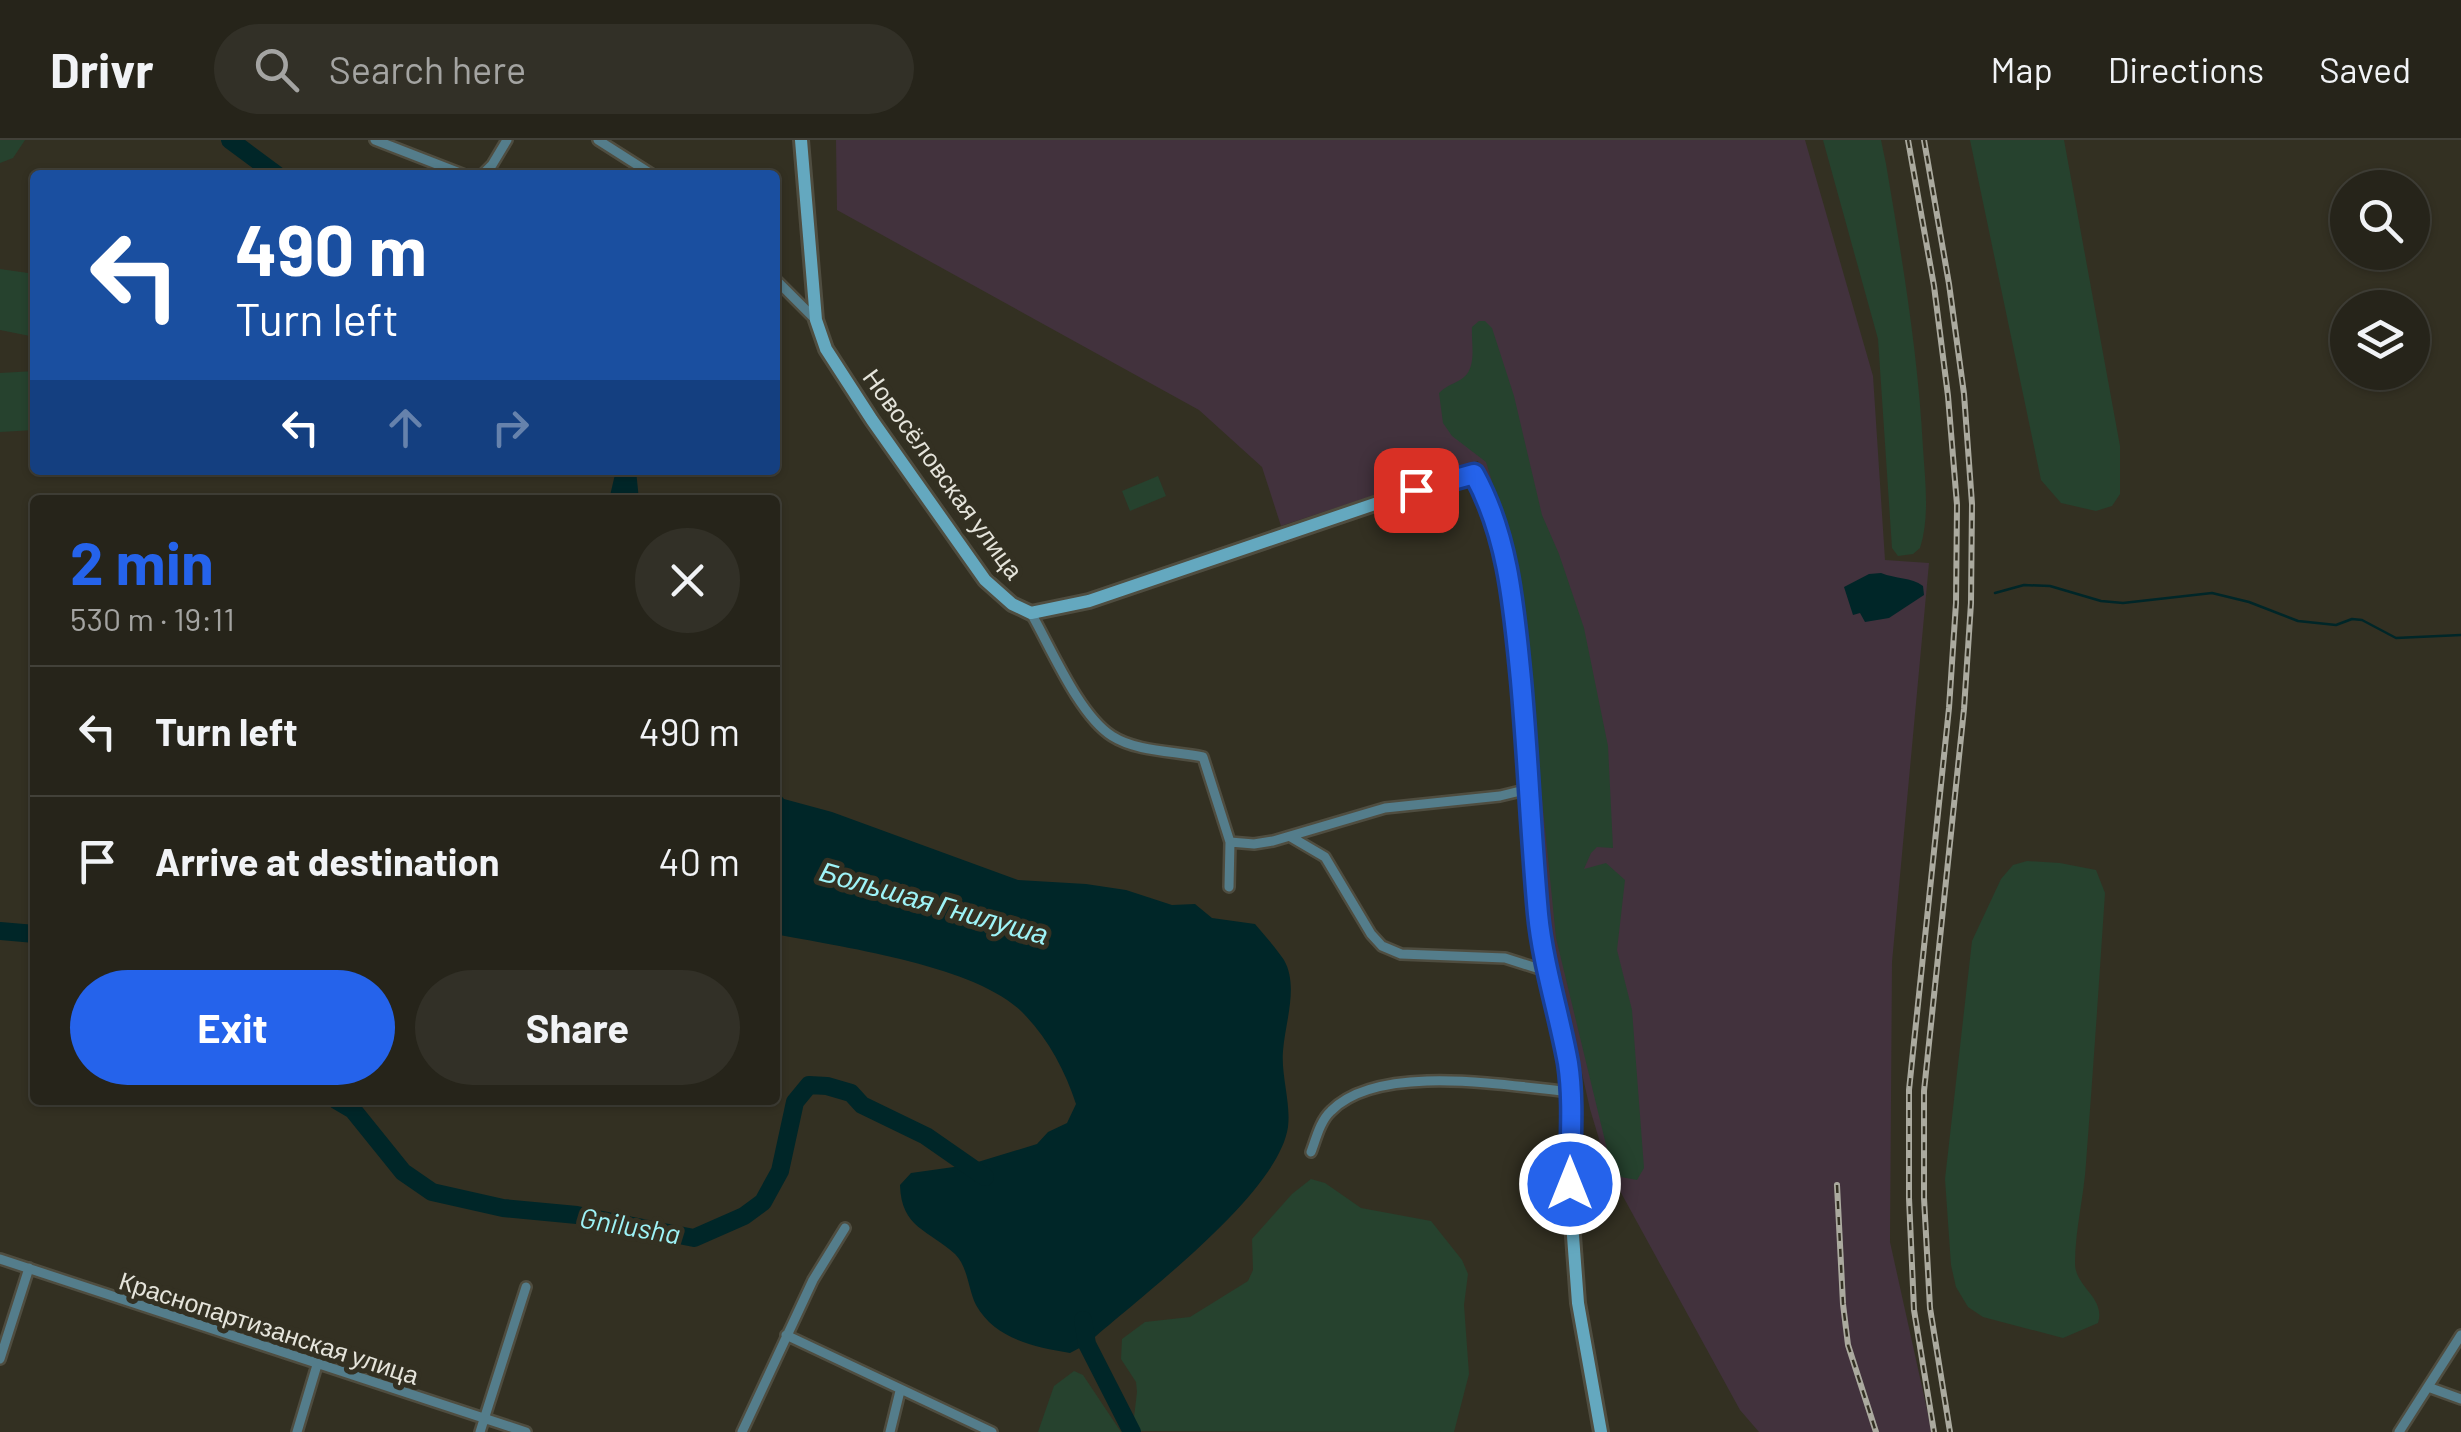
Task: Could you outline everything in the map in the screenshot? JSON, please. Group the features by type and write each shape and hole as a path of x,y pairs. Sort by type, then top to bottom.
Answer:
{"street":[{"path":"374,140 452,170"},
{"path":"487,170 507,140"},
{"path":"598,140 645,170"},
{"path":"801,140 816,320"},
{"name":"Новосёловская улица","path":"780,284 816,320 826,348 872,420 985,580 1012,604 1031,614 1087,711 1111,736 1135,746 1203,757 1230,842 1228,886"},
{"path":"1031,614 1122,591 1416,490 1474,474 1489,505 1508,571 1546,971 1571,1092 1573,1253 1601,1432"},
{"path":"1230,842 1254,844 1291,837 1384,808 1500,796 1529,789"},
{"path":"1291,837 1324,857 1371,934 1390,950 1402,954 1505,958 1546,971"},
{"path":"1311,1152 1329,1112 1361,1093 1388,1086 1426,1080 1469,1081 1571,1092"},
{"path":"742,1432 813,1280 845,1228"},
{"name":"Краснопартизанская улица","path":"0,1258 526,1432"},
{"path":"0,1359 29,1268"},
{"path":"480,1432 526,1286"},
{"path":"786,1335 992,1432"},
{"path":"2399,1432 2461,1335"},
{"path":"297,1432 317,1365"},
{"path":"2428,1387 2461,1399"},
{"path":"890,1432 900,1391"}],"shaded area":[{"path":"836,140 1805,140 1873,376 1885,560 1929,563 1892,962 1890,1242 1932,1432 1759,1432 1740,1410 1608,1169 1590,1109 1551,936 1515,565 1478,461 1281,526 1262,467 1199,410 837,210"}],"green space":[{"path":"0,140 25,140 13,158 0,163"},
{"path":"1823,140 1881,140 1909,305 1921,412 1926,511 1920,548 1913,554 1898,556 1892,548 1878,339"},
{"path":"1970,140 2064,140 2120,446 2120,494 2112,506 2096,511 2061,503 2041,480"},
{"path":"0,269 30,273 30,336 0,330"},
{"path":"1479,321 1492,328 1514,396 1542,515 1584,628 1608,746 1613,848 1597,847 1584,869 1606,863 1625,880 1617,950 1632,1010 1644,1168 1637,1180 1621,1177 1607,1149 1556,938 1519,568 1486,462 1452,436 1443,423 1439,393 1466,376 1472,356 1472,327"},
{"path":"30,371 30,430 0,432 0,373"},
{"path":"1158,476 1166,496 1130,511 1122,491"},
{"path":"2027,861 2096,870 2105,893 2075,1263 2099,1314 2098,1323 2063,1338 1983,1317 1968,1307 1956,1287 1951,1265 1945,1179 1972,941 2001,879 2013,865"},
{"path":"1311,1179 1325,1183 1361,1208 1431,1221 1462,1260 1468,1274 1464,1305 1469,1374 1454,1432 1138,1431 1133,1426 1136,1382 1121,1359 1122,1339 1145,1322 1190,1317 1248,1281 1253,1270 1252,1239 1292,1194"},
{"path":"1074,1371 1083,1375 1121,1432 1038,1432 1054,1386"}],"water":[{"path":"615,475 636,475 638,495 610,495"},
{"path":"1881,573 1918,583 1923,586 1924,595 1889,618 1865,622 1860,613 1853,615 1844,587 1869,574"},
{"path":"780,795 1018,880 1126,890 1172,905 1195,904 1212,918 1255,924 1284,960 1290,981 1283,1060 1289,1118 1279,1154 1260,1183 1203,1244 1087,1344 1070,1353 1017,1340 984,1317 959,1259 911,1219 905,1211 900,1185 911,1173 968,1165 1037,1144 1048,1132 1067,1123 1076,1104 1039,1032 1001,996 940,970 780,935"}],"waterway":[{"name":"Большая Гнилуша","path":"230,140 270,170"},
{"path":"1995,593 2024,585 2050,586 2101,601 2123,603 2212,593 2298,621 2336,625 2362,620 2396,638 2461,635"},
{"name":"Gnilusha","path":"0,931 30,934"},
{"name":"Gnilusha","path":"344,1105 353,1110 403,1172 432,1192 503,1208 577,1215 694,1238 744,1216 763,1202 780,1171 795,1102 809,1085 851,1093 862,1105 926,1136 985,1177"},
{"name":"Большая Гнилуша","path":"1083,1320 1087,1344 1132,1432"}],"railway":[{"path":"1908,140 1934,286 1957,505 1949,708 1909,1090 1914,1310 1934,1432"},
{"path":"1924,140 1964,394 1972,504 1964,709 1924,1091 1930,1308 1950,1432"},
{"path":"1837,1185 1848,1345 1876,1432"}],"route":[{"path":"1416,490 1474,474 1489,505 1508,571 1523,704 1538,916 1571,1092 1570,1184"}]}
